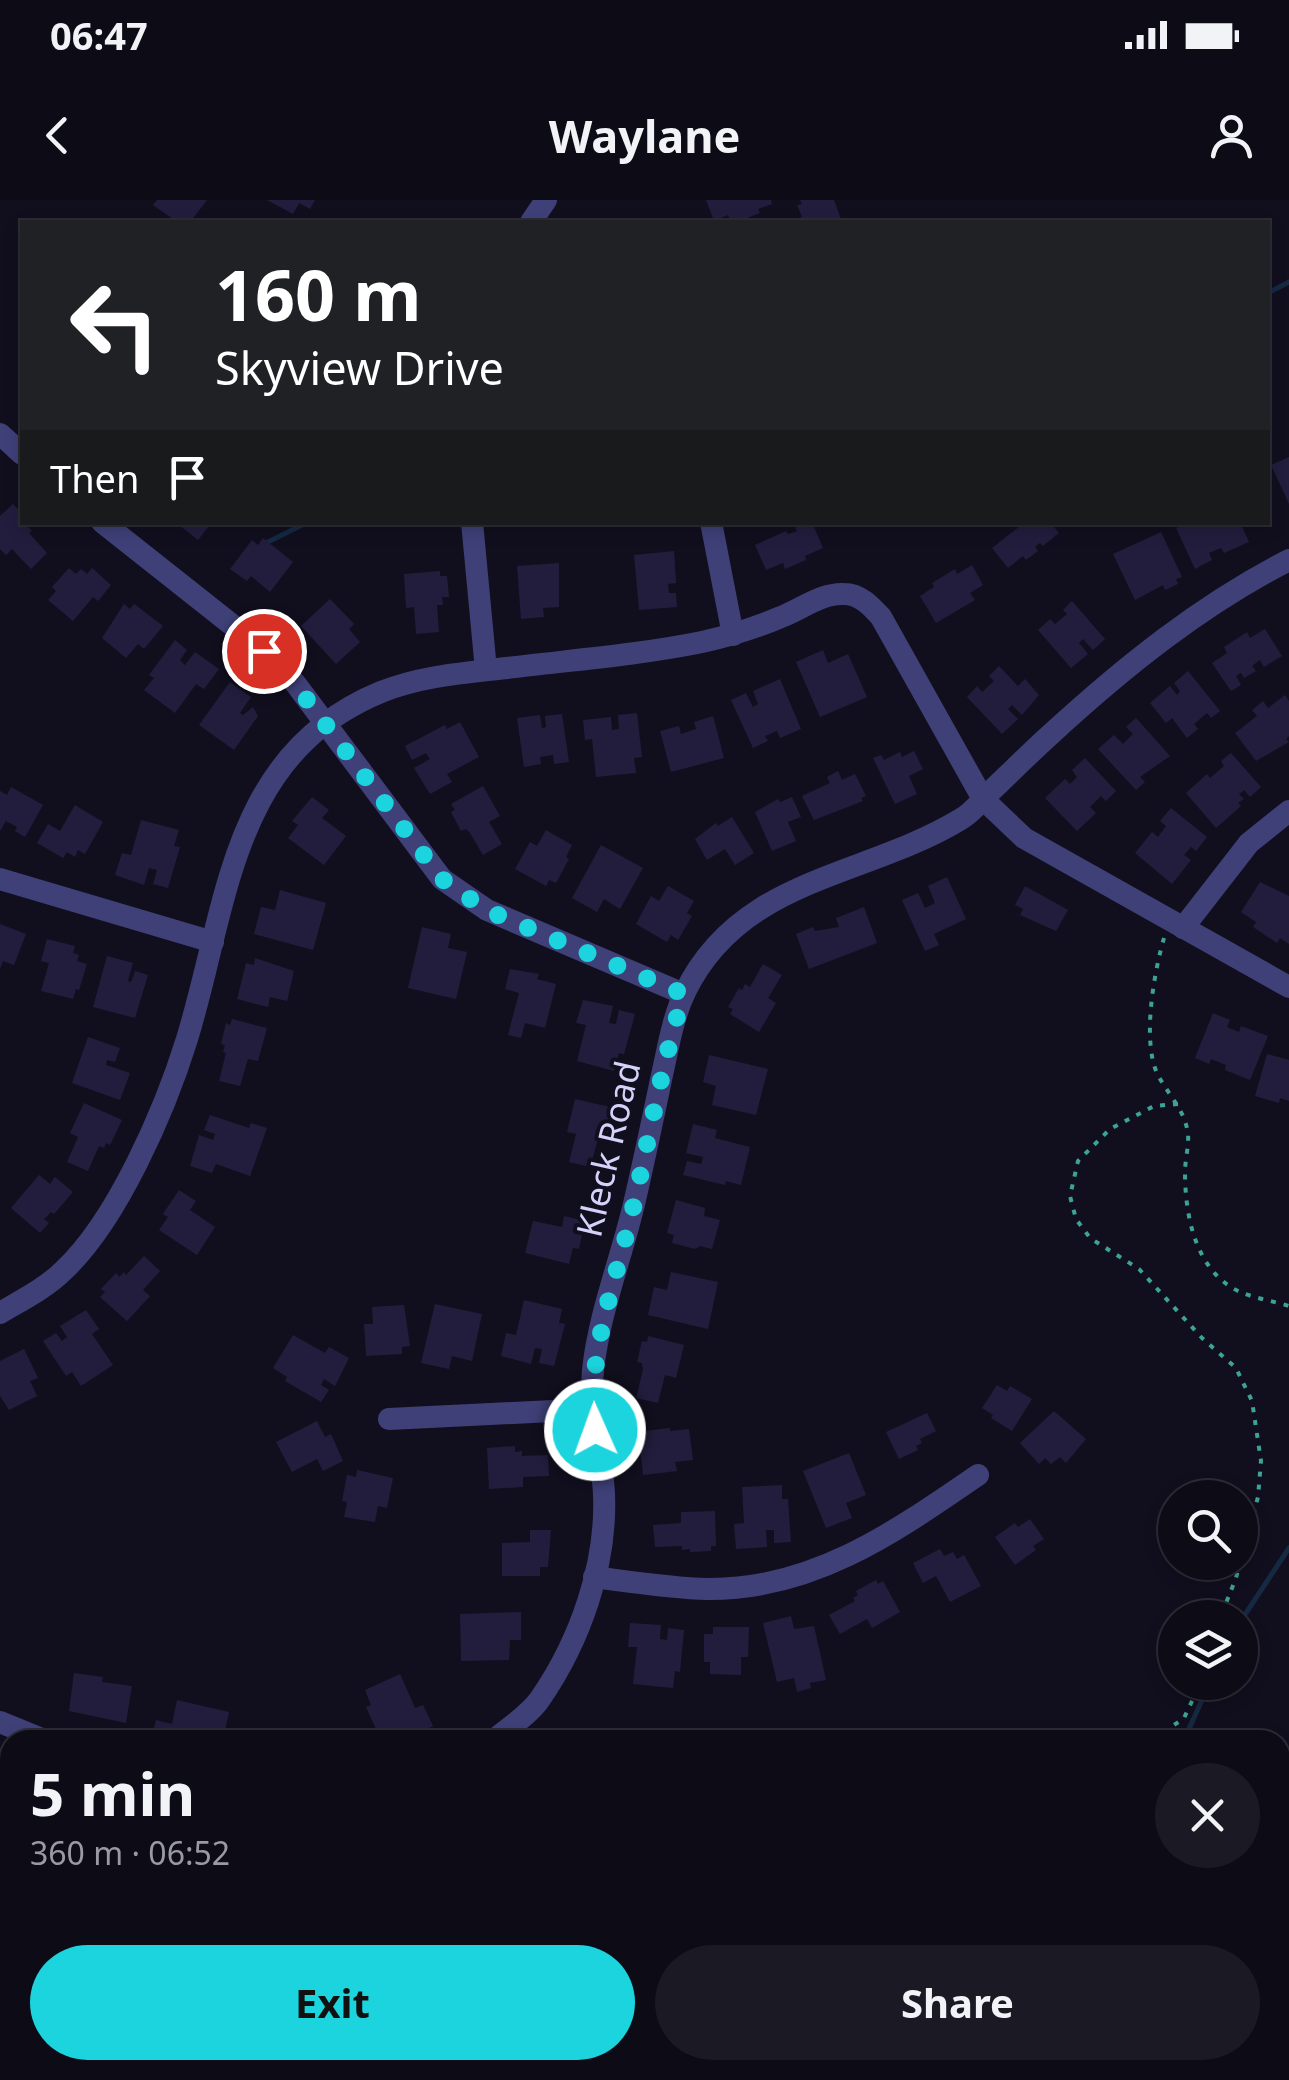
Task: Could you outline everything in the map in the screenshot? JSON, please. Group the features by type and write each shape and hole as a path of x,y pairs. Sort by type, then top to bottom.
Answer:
{"street":[{"path":"0,434 20,452"},
{"path":"106,525 264,651 295,684 442,879 486,910 684,994"},
{"path":"472,525 486,670"},
{"path":"713,525 732,635"},
{"name":"Kleck Road","path":"506,1730 538,1702 579,1630 594,1577 604,1535 604,1492 592,1409 598,1342 634,1207 670,1038 684,994 714,944 760,908 815,879 936,833 966,816 1125,669 1249,580 1289,560"},
{"path":"0,1313 63,1272 109,1212 152,1132 186,1041 239,843 261,798 324,722 411,682 668,649 732,635 823,597 847,593 868,602 881,617 983,799 1024,838 1289,987"},
{"path":"1176,924 1250,843 1289,811"},
{"path":"0,880 213,942"},
{"path":"389,1419 592,1409"},
{"path":"594,1577 712,1589 772,1583 828,1567 891,1535 978,1475"}],"path":[{"path":"1176,924 1156,965 1150,1047 1157,1073 1178,1104 1188,1134 1185,1174 1192,1230 1205,1264 1236,1290 1289,1306"},
{"path":"1178,1104 1154,1106 1110,1129 1078,1160 1070,1196 1076,1220 1090,1238 1139,1269 1202,1338 1236,1368 1252,1401 1261,1461 1258,1497 1227,1600"},
{"path":"1167,1730 1184,1718 1192,1700"}],"building":[{"path":"157,200 207,200 192,220 174,220 153,205"},
{"path":"267,200 315,200 310,209 299,203 293,214"},
{"path":"706,200 771,200 772,204 758,209 760,213 742,220 730,220 728,215 714,220"},
{"path":"800,200 834,200 841,219 794,220 802,217 797,205 802,204"},
{"path":"1289,457 1289,504 1271,465"},
{"path":"13,504 20,511 20,525 30,525 29,533 47,553 31,569 12,549 6,555 0,549 0,516"},
{"path":"179,525 210,525 198,540"},
{"path":"813,525 823,548 785,569 783,563 766,570 755,545 786,531 797,531 795,528"},
{"path":"1021,525 1052,525 1059,533 1043,546 1040,543 1035,547 1038,551 1026,560 1023,556 1008,568 992,548"},
{"path":"1241,525 1249,542 1224,553 1221,548 1209,553 1212,560 1195,569 1176,528"},
{"path":"1161,532 1182,577 1176,579 1178,584 1165,590 1163,585 1135,600 1113,554"},
{"path":"263,538 293,562 270,592 251,576 247,581 230,569 252,540 258,545"},
{"path":"674,551 676,583 668,584 669,593 676,593 677,607 639,610 634,555"},
{"path":"559,563 559,607 543,608 544,617 521,619 517,566"},
{"path":"972,565 983,585 970,593 975,600 936,623 920,596 955,569 957,574"},
{"path":"69,568 76,574 81,569 87,574 92,568 111,585 98,601 93,597 73,621 48,600 56,591 52,587"},
{"path":"440,571 440,576 447,576 449,597 442,597 443,605 437,605 439,632 416,634 414,607 406,608 404,574"},
{"path":"330,599 354,624 349,629 360,642 336,664 301,626"},
{"path":"1072,601 1105,639 1093,650 1083,639 1079,643 1088,654 1071,668 1038,630 1050,619 1055,624 1067,614 1063,610"},
{"path":"124,604 130,609 134,604 163,626 144,649 138,644 126,658 102,638"},
{"path":"1265,629 1282,656 1264,667 1260,660 1252,666 1256,671 1244,678 1241,673 1236,676 1241,685 1231,691 1212,663 1227,653 1224,647 1247,632 1250,638"},
{"path":"175,640 187,650 180,660 185,665 195,652 219,669 204,689 196,684 175,713 144,690 154,678 149,675"},
{"path":"823,650 828,663 848,654 867,697 820,717 796,662"},
{"path":"999,666 1018,686 1025,679 1039,695 1022,715 1012,705 1008,709 1018,719 1002,734 967,697 977,686 982,692 994,681 989,676"},
{"path":"1188,671 1220,711 1211,718 1207,713 1194,724 1198,729 1187,738 1172,718 1166,723 1150,703 1170,686 1177,695 1180,691 1174,683"},
{"path":"780,679 801,729 780,738 777,731 753,748 731,700 746,693 753,707 758,704 753,691"},
{"path":"230,682 251,697 240,713 243,715 253,707 258,716 234,750 199,725"},
{"path":"1285,695 1289,701 1289,742 1256,761 1235,733 1257,716 1252,710 1263,701 1268,708"},
{"path":"637,713 642,757 634,758 636,773 596,777 592,739 585,740 583,720 611,717 612,730 619,729 618,715"},
{"path":"562,714 569,762 554,764 553,755 540,757 541,764 524,767 517,718 540,715 542,728 546,727 545,716"},
{"path":"713,716 724,758 671,772 660,731 679,726 681,734 696,729 694,722"},
{"path":"1136,718 1170,756 1140,777 1145,782 1136,790 1098,749 1114,735 1123,744 1133,734 1126,727"},
{"path":"460,722 479,757 447,774 452,782 430,794 414,768 430,759 426,753 412,760 405,746 445,725 447,729"},
{"path":"914,751 923,769 909,776 917,794 895,804 873,758 881,755 884,760 900,752 902,757"},
{"path":"1231,753 1261,787 1250,797 1244,790 1239,794 1244,799 1238,803 1241,806 1216,828 1186,793 1207,774 1210,778 1224,766 1221,761"},
{"path":"1085,758 1116,791 1106,801 1101,796 1090,807 1096,813 1077,831 1045,798 1065,779 1070,784 1077,777 1072,770"},
{"path":"838,771 842,780 855,774 866,796 861,798 863,801 814,820 802,796 830,783 827,777"},
{"path":"483,786 500,816 489,822 502,844 483,855 470,833 466,829 461,831 451,804"},
{"path":"11,787 43,805 25,837 6,821 0,831 0,791 7,795"},
{"path":"312,797 329,810 322,818 346,836 324,865 288,838 298,825 292,821"},
{"path":"792,797 801,817 788,822 796,841 772,851 755,812 778,799 780,802"},
{"path":"75,805 103,822 85,854 78,850 75,857 67,852 63,858 37,843 48,824 60,831"},
{"path":"1171,808 1207,837 1196,851 1191,847 1184,855 1191,860 1172,884 1135,853 1152,832 1158,837 1166,826 1160,821"},
{"path":"732,817 754,853 735,865 725,849 707,860 695,839 716,823 718,826"},
{"path":"141,820 179,830 174,846 180,847 168,888 153,884 157,870 149,868 144,885 115,875 122,853 131,855"},
{"path":"546,830 572,845 556,883 549,880 546,886 515,869 530,842 537,846"},
{"path":"601,845 643,868 620,909 604,899 597,912 572,898"},
{"path":"947,877 966,919 934,934 939,945 925,951 902,900 918,893 925,908 935,903 928,886"},
{"path":"1260,882 1289,896 1289,944 1280,938 1277,943 1253,927 1256,922 1241,912"},
{"path":"668,886 694,901 687,913 692,916 678,940 671,935 667,942 636,924 651,896 659,901"},
{"path":"1025,886 1068,910 1056,931 1020,915 1023,909 1015,905"},
{"path":"280,890 326,903 313,950 254,934 261,907 275,910"},
{"path":"864,907 877,943 809,969 796,934 813,927 815,931 839,927 836,918"},
{"path":"0,924 26,934 14,965 3,961 0,969"},
{"path":"422,927 451,934 448,948 467,952 456,999 408,988"},
{"path":"47,939 75,946 77,961 87,964 73,999 41,991 49,963 41,961"},
{"path":"107,956 133,963 128,981 131,982 135,971 148,975 135,1018 93,1007"},
{"path":"255,958 294,971 287,1001 270,997 268,1007 237,999 246,963 254,965"},
{"path":"763,964 782,975 768,998 776,1003 759,1032 730,1014 733,1009 728,1007 739,988 742,990 745,984 750,987"},
{"path":"510,969 539,974 537,979 556,984 545,1028 525,1023 521,1038 508,1035 519,993 505,989"},
{"path":"583,1000 613,1006 609,1023 616,1024 619,1010 635,1014 624,1054 619,1053 614,1071 577,1061 586,1025 576,1023"},
{"path":"1213,1013 1230,1020 1227,1027 1239,1032 1241,1026 1268,1036 1250,1080 1225,1070 1226,1065 1211,1059 1209,1064 1195,1058"},
{"path":"232,1019 267,1028 258,1061 248,1059 240,1086 219,1081 226,1053 225,1045 221,1044 226,1023 230,1025"},
{"path":"88,1037 120,1048 115,1062 107,1060 106,1065 130,1073 120,1100 72,1083"},
{"path":"1267,1054 1289,1060 1289,1101 1280,1098 1279,1103 1255,1096"},
{"path":"709,1055 768,1069 756,1115 712,1105 716,1086 703,1082"},
{"path":"575,1099 610,1107 608,1113 614,1115 609,1135 604,1133 602,1140 598,1139 590,1167 569,1162 576,1134 567,1132"},
{"path":"84,1103 122,1120 110,1145 99,1146 88,1171 67,1162 78,1137 70,1133"},
{"path":"210,1115 249,1128 251,1123 267,1128 250,1176 216,1164 212,1173 190,1166 199,1135 213,1140 215,1134 204,1130"},
{"path":"693,1124 717,1130 715,1138 750,1147 741,1185 683,1175 687,1161 701,1164 703,1157 686,1153"},
{"path":"39,1175 50,1184 55,1177 73,1192 54,1214 51,1212 44,1219 49,1223 40,1233 11,1208"},
{"path":"179,1190 196,1201 190,1210 215,1227 197,1255 159,1230 168,1217 163,1214"},
{"path":"676,1200 705,1208 704,1216 720,1220 712,1249 672,1243 674,1235 667,1233"},
{"path":"564,1216 585,1221 579,1249 573,1248 569,1264 525,1253 533,1221 562,1227"},
{"path":"144,1256 160,1271 143,1290 150,1296 127,1321 100,1297 105,1292 101,1289 116,1273 119,1277 124,1272 126,1275"},
{"path":"671,1272 718,1282 708,1329 648,1315 654,1287 667,1290"},
{"path":"524,1300 562,1309 559,1323 565,1324 554,1366 539,1363 542,1349 535,1348 531,1364 501,1356 506,1333 516,1335"},
{"path":"435,1304 482,1314 472,1361 452,1356 449,1369 421,1363"},
{"path":"404,1305 410,1346 402,1347 402,1354 366,1356 364,1324 373,1324 372,1307"},
{"path":"86,1310 99,1329 92,1334 113,1365 81,1386 72,1372 66,1376 43,1341 56,1333 62,1341 67,1337 60,1326"},
{"path":"293,1335 325,1353 329,1347 349,1358 335,1386 324,1379 321,1385 329,1390 321,1402 285,1381 287,1377 273,1368"},
{"path":"648,1336 684,1345 676,1378 665,1375 658,1403 636,1398 643,1370 642,1363 637,1362 642,1341 647,1342"},
{"path":"24,1349 38,1378 30,1381 37,1396 9,1410 0,1396 0,1361"},
{"path":"997,1385 1007,1391 1010,1386 1032,1399 1012,1431 982,1408"},
{"path":"1054,1411 1086,1439 1066,1463 1060,1457 1051,1464 1045,1458 1039,1464 1020,1443"},
{"path":"927,1413 936,1431 920,1439 918,1450 899,1459 886,1432"},
{"path":"317,1421 325,1437 331,1434 343,1461 323,1471 317,1459 292,1472 276,1442"},
{"path":"689,1429 693,1460 675,1462 677,1471 643,1475 639,1439 645,1438 644,1431"},
{"path":"515,1446 515,1452 522,1451 522,1456 548,1455 549,1476 523,1477 523,1487 489,1489 487,1448"},
{"path":"849,1453 866,1495 846,1503 852,1518 826,1528 803,1471"},
{"path":"357,1470 393,1478 387,1508 378,1506 375,1522 344,1517 347,1502 342,1501 347,1475 356,1477"},
{"path":"782,1485 782,1499 788,1499 791,1542 774,1543 774,1530 766,1530 767,1547 736,1549 734,1524 744,1523 742,1487"},
{"path":"715,1511 716,1546 711,1546 711,1551 655,1547 653,1525 681,1523 681,1512"},
{"path":"1030,1519 1044,1539 1015,1565 995,1537 1015,1523 1018,1527"},
{"path":"530,1530 551,1530 548,1567 540,1567 540,1576 502,1576 502,1543 530,1542"},
{"path":"940,1549 944,1556 953,1552 957,1559 964,1555 981,1586 950,1602 936,1576 923,1583 913,1563"},
{"path":"876,1580 878,1584 883,1581 900,1612 872,1628 867,1619 840,1634 829,1615 855,1601 856,1591"},
{"path":"521,1612 521,1640 510,1640 509,1660 461,1661 460,1614"},
{"path":"791,1616 794,1629 814,1626 826,1680 810,1683 811,1688 797,1692 794,1678 777,1682 763,1623"},
{"path":"630,1623 661,1625 660,1639 667,1640 668,1628 684,1630 680,1672 675,1671 673,1688 633,1684 637,1647 628,1647"},
{"path":"713,1627 749,1627 748,1657 741,1657 741,1675 710,1674 710,1662 704,1662 704,1634 713,1634"},
{"path":"74,1673 132,1686 126,1723 69,1711"},
{"path":"400,1674 415,1708 423,1705 433,1726 425,1730 376,1730 366,1707 371,1705 365,1690"},
{"path":"177,1700 229,1712 225,1730 154,1730 156,1720 172,1724"}],"waterway":[{"path":"1270,292 1289,282"},
{"path":"266,543 302,525"},
{"path":"1255,1600 1289,1548"},
{"path":"1188,1730 1202,1700"}],"route":[{"path":"264,651 295,684 442,879 486,910 684,994 670,1038 634,1207 598,1342 593,1370 595,1430"}]}
